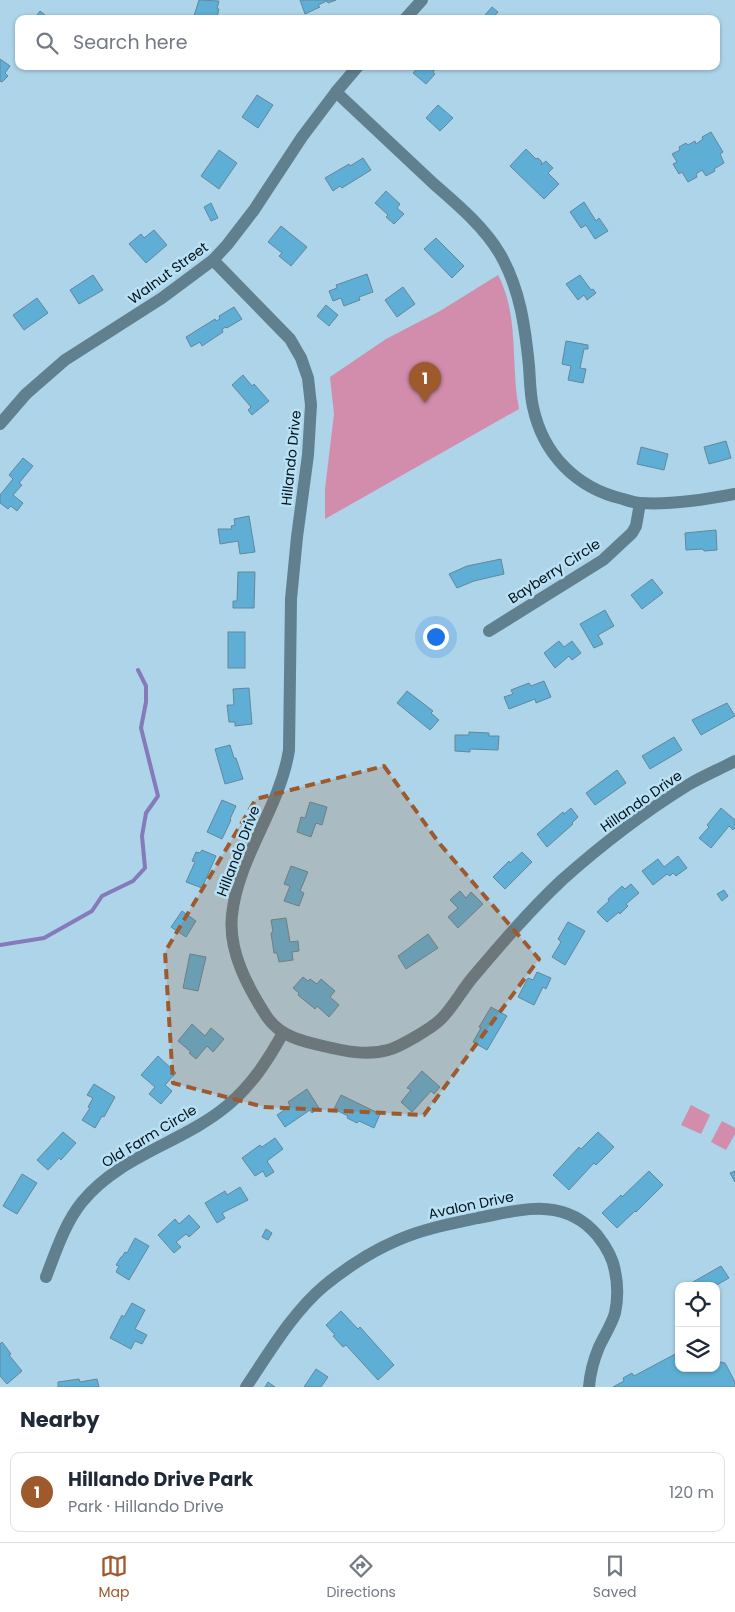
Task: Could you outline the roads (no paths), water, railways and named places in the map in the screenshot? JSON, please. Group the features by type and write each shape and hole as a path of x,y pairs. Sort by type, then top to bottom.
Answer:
{"street":[{"path":"409,15 422,0"},
{"name":"Walnut Street","path":"0,424 26,394 65,360 162,298 213,260 227,246 254,210 302,137 355,70"},
{"path":"336,92 455,203 487,235 499,253 513,281 522,311 526,331 533,407 542,434 555,457 572,475 594,490 640,503 697,501 735,494"},
{"name":"Hillando Drive","path":"213,260 290,340 301,358 308,378 311,406 308,455 291,599 289,750 281,784 236,892 231,929 235,953 252,994 270,1022 283,1033 308,1043 346,1051 381,1052 408,1041 440,1019 472,978 540,902 563,880 602,847 657,806 690,785 735,761"},
{"name":"Bayberry Circle","path":"489,631 603,560 632,533 636,526 640,503"},
{"name":"Old Farm Circle","path":"46,1277 72,1217 93,1190 128,1163 227,1106 245,1090 259,1073 283,1033"},
{"name":"Avalon Drive","path":"246,1387 288,1324 323,1287 352,1265 397,1240 432,1227 524,1209 542,1208 567,1212 593,1230 602,1241 615,1268 617,1299 614,1314 596,1355 589,1387"}],"waterway":[{"path":"0,945 44,938 92,911 102,896 133,881 145,868 142,836 146,813 158,796 141,728 146,702 146,686 138,670"}],"place":[{"name":"Hillando Drive Park","path":"425,403"}]}
